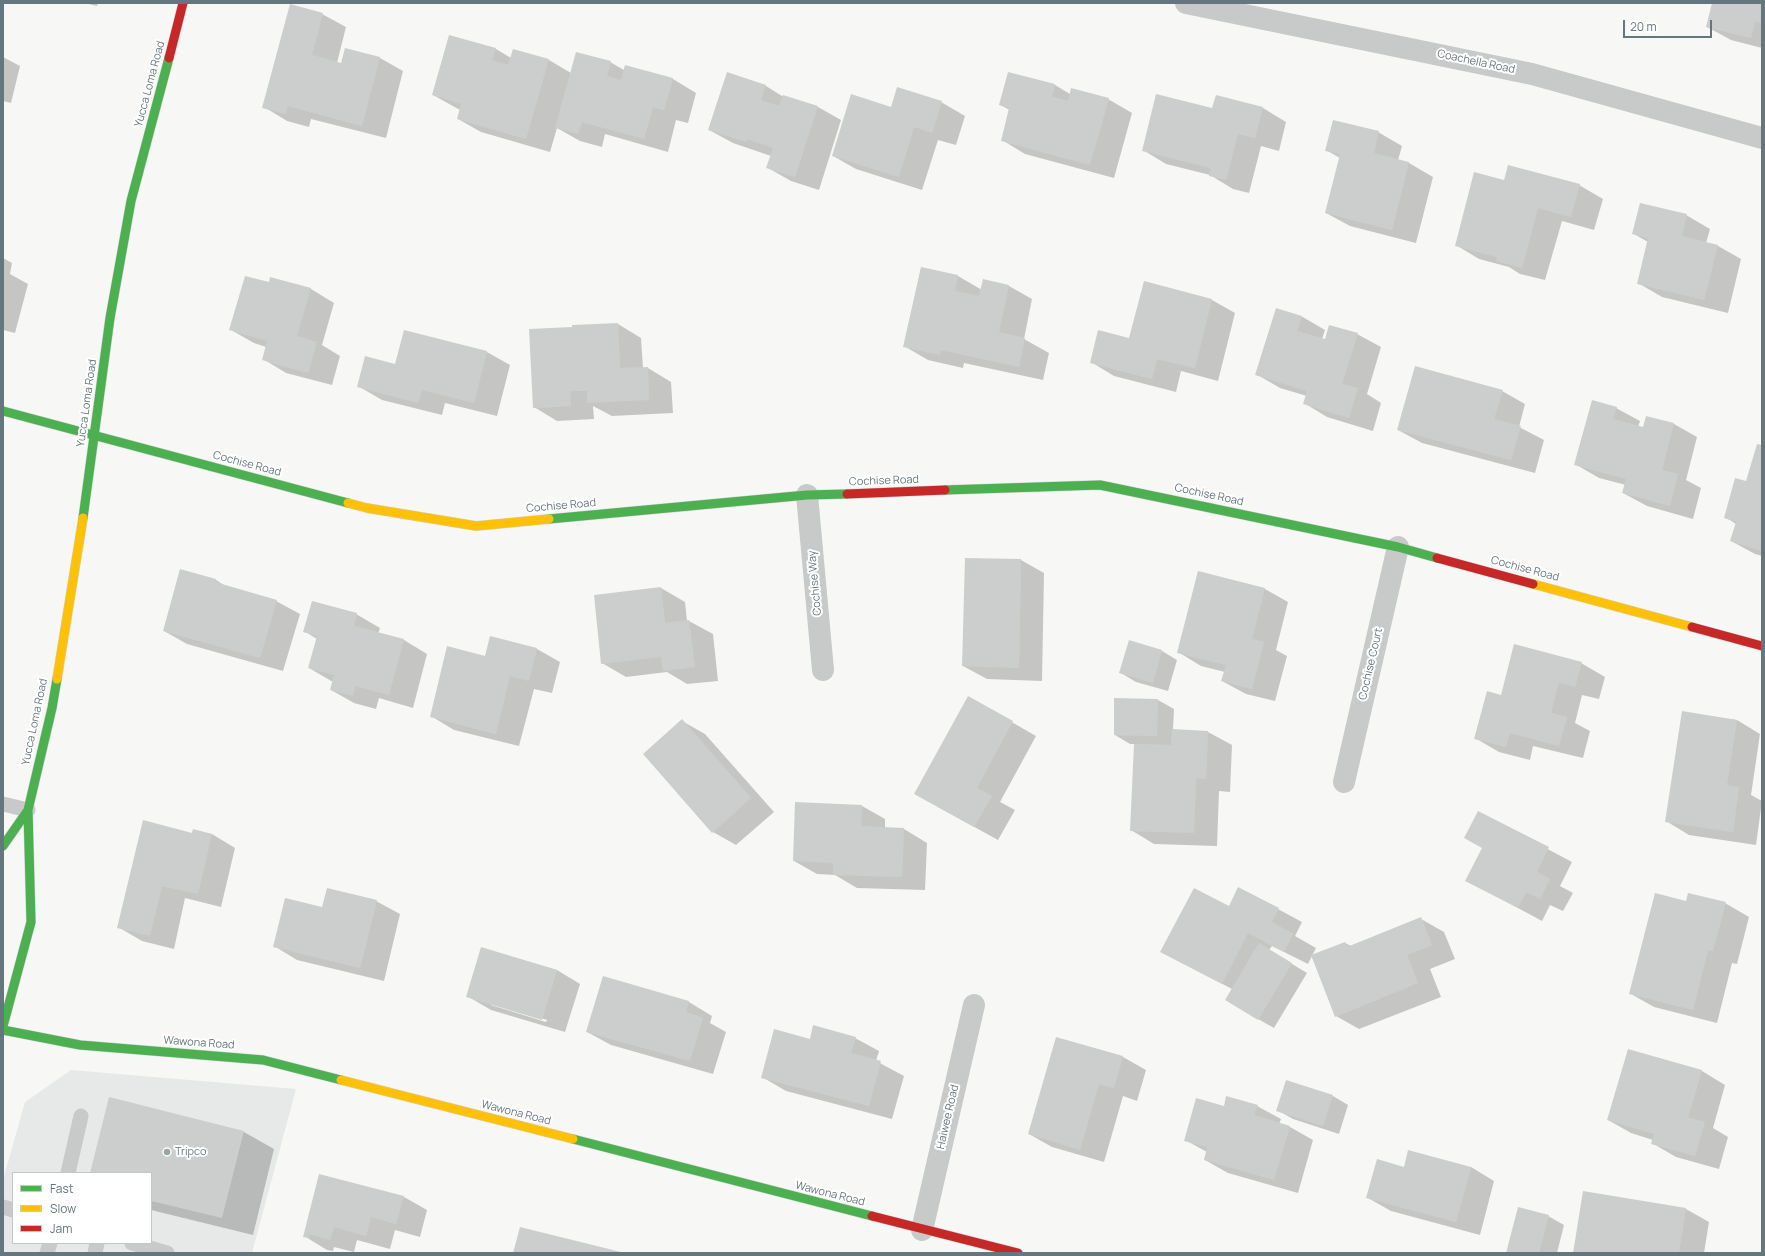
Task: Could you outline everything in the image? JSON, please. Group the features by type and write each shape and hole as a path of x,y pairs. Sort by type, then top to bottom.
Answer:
{"street":[{"name":"Yucca Loma Road","path":"3,1026 31,922 28,810 52,708 95,436 110,318 131,202 183,3"},
{"name":"Coachella Road","path":"1186,3 1532,74 1762,138"},
{"name":"Cochise Road","path":"3,411 367,508 476,526 807,495 1100,485 1398,547 1762,646"},
{"name":"Cochise Way","path":"807,495 823,670"},
{"name":"Cochise Court","path":"1344,782 1398,547"},
{"name":"Yucca Loma Road","path":"3,846 28,810"},
{"name":"Haiwee Road","path":"922,1230 974,1005"},
{"name":"Wawona Road","path":"3,1030 80,1046 263,1060 922,1230 1018,1253"}],"lane":[{"path":"3,804 28,810"},
{"path":"68,1172 81,1116"},
{"path":"133,1247 167,1253"}],"shaded area":[{"path":"71,1070 296,1089 252,1253 3,1253 3,1180 25,1102"}],"building":[{"path":"1712,3 1762,3 1762,23 1755,21 1751,38 1706,27"},
{"path":"290,4 323,13 312,55 341,63 345,48 380,57 362,126 288,106 285,114 262,108"},
{"path":"449,35 496,48 492,60 508,65 513,49 549,59 526,139 457,119 461,104 432,95"},
{"path":"576,52 611,61 607,76 621,80 625,65 673,78 664,110 653,107 644,139 582,122 578,134 555,128"},
{"path":"727,72 766,85 761,100 779,106 783,95 818,106 795,177 766,168 773,148 747,139 746,142 708,130"},
{"path":"1008,72 1055,84 1052,97 1068,101 1071,88 1109,98 1090,165 1001,141 1009,108 999,105"},
{"path":"897,87 942,101 932,133 914,127 899,177 832,156 851,94 891,107"},
{"path":"1156,94 1212,108 1216,95 1263,107 1255,138 1238,134 1226,180 1209,176 1211,168 1142,151"},
{"path":"1333,120 1379,131 1374,153 1409,162 1392,230 1325,213 1340,154 1325,151"},
{"path":"1508,165 1580,184 1571,217 1538,208 1522,268 1496,261 1497,257 1455,246 1474,172 1504,180"},
{"path":"1640,203 1687,214 1682,236 1718,245 1704,300 1637,284 1648,238 1632,234"},
{"path":"921,267 958,275 955,291 979,296 983,279 1009,285 999,332 1025,338 1019,367 941,350 940,355 903,347"},
{"path":"245,276 269,282 270,277 311,288 297,336 317,342 308,373 262,360 267,341 229,330"},
{"path":"1144,281 1212,299 1195,368 1157,359 1152,379 1090,363 1098,330 1129,338"},
{"path":"1276,308 1302,316 1297,331 1325,339 1329,325 1358,333 1342,384 1358,388 1349,418 1303,404 1307,391 1255,375"},
{"path":"618,323 620,368 648,367 649,400 587,403 587,391 570,391 571,406 533,408 529,329"},
{"path":"404,330 487,351 474,403 422,390 418,403 357,387 365,356 395,364"},
{"path":"1415,366 1503,390 1494,419 1521,426 1511,460 1397,430"},
{"path":"1592,400 1617,407 1613,419 1643,427 1646,416 1674,423 1662,470 1678,474 1670,506 1622,493 1626,479 1574,465"},
{"path":"1757,444 1762,445 1762,551 1730,541 1736,522 1724,518 1735,478 1746,481"},
{"path":"965,558 1021,559 1019,668 962,666"},
{"path":"180,569 216,579 215,582 277,600 260,658 163,631"},
{"path":"1198,571 1265,588 1252,639 1264,642 1252,689 1221,681 1226,665 1177,653"},
{"path":"661,587 665,623 689,620 695,667 663,671 661,657 601,664 594,595"},
{"path":"312,601 357,613 354,626 404,639 389,695 355,686 353,696 330,690 334,675 308,668 317,636 303,632"},
{"path":"490,636 537,648 529,681 510,676 496,734 430,717 447,646 485,656"},
{"path":"1129,640 1162,650 1153,683 1119,673"},
{"path":"1514,644 1582,662 1575,687 1559,682 1551,713 1567,717 1559,746 1510,733 1506,747 1474,739 1487,691 1501,695"},
{"path":"968,696 1013,721 977,788 992,796 974,827 914,794"},
{"path":"1114,698 1158,699 1157,736 1114,735"},
{"path":"1682,711 1737,720 1727,785 1739,787 1733,832 1665,822"},
{"path":"682,719 751,798 712,833 643,754"},
{"path":"1172,729 1208,731 1206,779 1196,778 1194,833 1130,831 1134,744 1171,745"},
{"path":"795,802 862,805 861,826 904,828 902,877 833,875 833,863 793,861"},
{"path":"1478,811 1549,847 1537,872 1550,879 1540,899 1526,892 1518,908 1465,881 1482,848 1464,838"},
{"path":"143,820 192,833 193,829 212,834 198,894 162,886 150,936 117,928"},
{"path":"1238,887 1279,908 1272,922 1293,934 1284,952 1248,933 1222,984 1160,952 1194,888 1229,906"},
{"path":"327,888 377,900 360,968 273,947 285,898 322,907"},
{"path":"1655,893 1686,901 1688,893 1726,902 1713,951 1708,950 1693,1010 1629,994"},
{"path":"1421,917 1432,945 1407,955 1418,983 1335,1017 1311,955 1345,942 1347,947"},
{"path":"1259,943 1292,963 1258,1020 1225,1000"},
{"path":"481,947 557,970 542,1020 466,997"},
{"path":"603,976 689,1001 686,1012 703,1018 690,1061 586,1032"},
{"path":"813,1025 856,1037 851,1053 881,1061 869,1106 761,1078 774,1029 810,1039"},
{"path":"1056,1037 1123,1056 1114,1088 1099,1084 1080,1150 1028,1134"},
{"path":"1628,1049 1702,1070 1688,1118 1705,1122 1695,1156 1651,1144 1654,1134 1607,1120"},
{"path":"1286,1080 1333,1095 1323,1126 1276,1111"},
{"path":"1226,1096 1258,1105 1254,1115 1290,1126 1274,1180 1204,1160 1207,1147 1184,1141 1196,1098 1224,1106"},
{"name":"Tripco","path":"109,1097 244,1131 222,1218 152,1201 152,1172 90,1172"},
{"path":"1408,1150 1471,1167 1456,1222 1366,1198 1377,1159 1404,1167"},
{"path":"319,1174 404,1196 396,1224 371,1217 366,1236 334,1227 330,1240 310,1234 309,1238 303,1237"},
{"path":"1583,1191 1686,1208 1679,1253 1573,1253"},
{"path":"1518,1207 1549,1215 1539,1253 1506,1253"},
{"path":"520,1227 621,1252 621,1253 513,1253"}],"traffic: fast":[{"path":"83,518 110,318 131,201 169,58"},
{"path":"3,411 348,503"},
{"path":"945,490 1100,485 1398,547 1437,558"},
{"path":"549,519 807,495 847,494"},
{"path":"3,1026 31,922 28,810 52,708 57,679"},
{"path":"3,846 28,810"},
{"path":"3,1030 80,1045 263,1060 341,1080"},
{"path":"573,1139 872,1216"}],"traffic: slow":[{"path":"348,503 367,508 476,526 549,519"},
{"path":"57,679 83,518"},
{"path":"1533,584 1692,627"},
{"path":"341,1080 573,1139"}],"traffic: jam":[{"path":"169,58 183,3"},
{"path":"847,494 945,490"},
{"path":"1437,558 1533,584"},
{"path":"1692,627 1762,646"},
{"path":"872,1216 1018,1253"}],"place":[{"name":"Tripco","path":"167,1152"}]}
